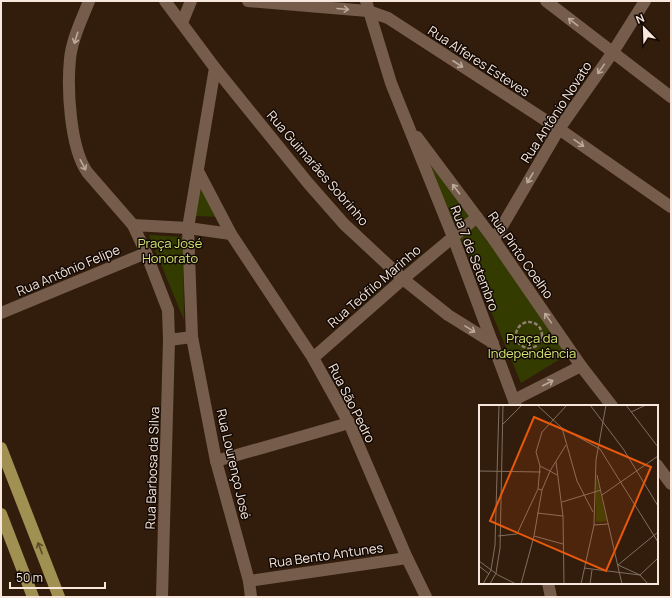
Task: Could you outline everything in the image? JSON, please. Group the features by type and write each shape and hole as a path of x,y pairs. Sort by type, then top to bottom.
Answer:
{"main road":[{"path":"1,448 59,597"},
{"path":"1,514 33,597"}],"street":[{"path":"89,1 76,35 70,58 70,95 74,134 82,164 87,172 133,225 146,253 168,310 169,340 192,336 188,228 215,68"},
{"name":"Rua Guimarães Sobrinho","path":"165,1 215,68 308,183 344,224 403,279 448,315 493,343"},
{"path":"182,23 191,1"},
{"name":"Rua Alferes Esteves","path":"248,1 367,6 388,18 559,129 671,207"},
{"path":"546,1 671,97"},
{"name":"Rua Antônio Novato","path":"494,240 559,129 613,52 645,1"},
{"path":"367,6 390,83 405,121"},
{"name":"Rua Pinto Coelho","path":"405,121 494,240 581,366 611,405"},
{"name":"Rua 7 de Setembro","path":"405,121 454,237 515,403"},
{"name":"Rua São Pedro","path":"198,171 231,234 313,358 349,423 407,558 426,597"},
{"name":"Rua Teófilo Marinho","path":"313,358 403,279 477,217"},
{"path":"133,225 188,228 231,234"},
{"name":"Rua Antônio Felipe","path":"1,313 146,253"},
{"name":"Rua Lourenço José","path":"192,336 216,461 249,581 251,597"},
{"name":"Rua Barbosa da Silva","path":"162,597 169,340"},
{"path":"515,403 581,366"},
{"path":"216,461 349,423"},
{"path":"658,466 671,484"},
{"name":"Rua Bento Antunes","path":"249,581 407,558"},
{"path":"548,584 551,597"}],"path":[{"path":"524,322 535,323 542,330 542,340 534,348 524,347 517,340 517,329 524,322"}],"green space":[{"name":"Praça da Independência","path":"429,163 570,353 521,383"},
{"path":"201,185 221,217 194,216"},
{"name":"Praça José Honorato","path":"149,235 183,237 184,320"}]}
